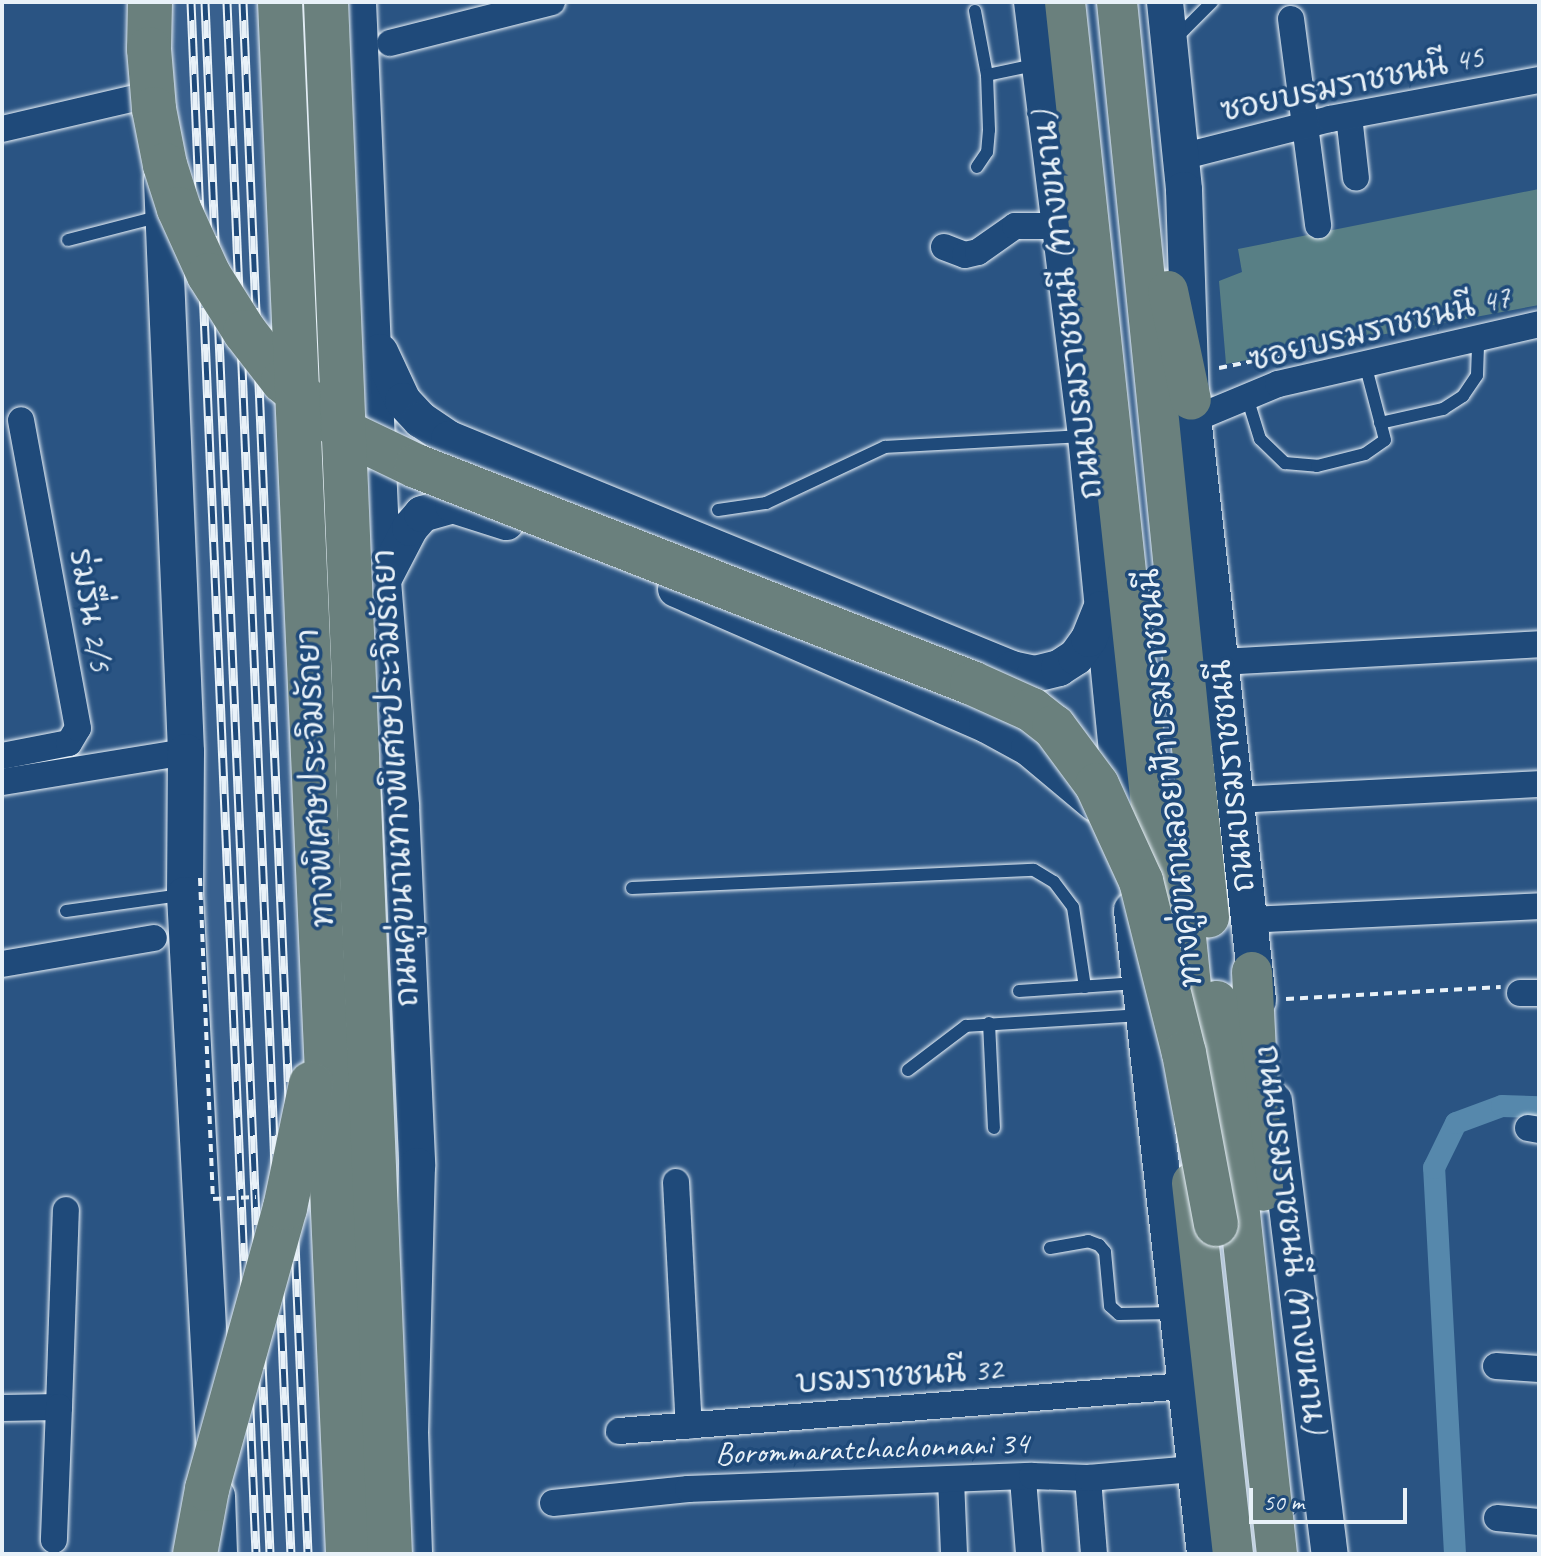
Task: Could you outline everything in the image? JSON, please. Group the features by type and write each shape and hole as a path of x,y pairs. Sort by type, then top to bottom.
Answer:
{"highway":[{"path":"152,2 149,49 154,109 165,165 179,209 203,262 245,332 283,381 345,432 416,466 972,683 1032,710 1054,727 1104,797 1141,881 1184,1053 1216,1224"},
{"name":"ทางพิเศษประจิมรัถยา","path":"280,2 324,951 348,1554"},
{"name":"ทางพิเศษประจิมรัถยา","path":"326,2 390,1554"},
{"path":"195,1554 207,1489 300,1149 311,1081 324,951"}],"main road":[{"path":"152,2 186,752 185,895 219,1554"},
{"name":"ถนนคู่ขนานทางพิเศษประจิมรัถยา","path":"358,2 383,581 401,807 417,1166 411,1384 414,1554"},
{"name":"ถนนบรมราชชนนี (ทางขนาน)","path":"1032,2 1086,436 1100,597"},
{"path":"1065,2 1098,333 1233,1554"},
{"name":"ทางคู่ขนานลอยฟ้าบรมราชชนนี","path":"1089,2 1216,1224 1254,1554"},
{"name":"ทางคู่ขนานลอยฟ้าบรมราชชนนี","path":"1117,2 1231,1141 1277,1554"},
{"name":"ถนนบรมราชชนนี","path":"1128,2 1147,195 1193,409 1255,986 1261,1164 1300,1554"},
{"path":"1165,2 1181,157 1193,409"},
{"path":"373,335 403,401 449,439 1012,669 1035,674 1059,668 1076,657 1089,639 1100,597"},
{"path":"433,428 418,436 410,449 408,477 418,495 436,508"},
{"path":"383,581 410,528 422,514 436,508 470,508 640,573 987,725 1029,748 1086,793 1125,838"},
{"path":"1100,597 1132,641"},
{"path":"1100,597 1175,1313 1205,1554"},
{"path":"1029,748 1041,744 1054,731 1058,709 1045,682 1035,674"},
{"name":"ถนนบรมราชชนนี (ทางขนาน)","path":"1255,986 1288,1202 1330,1554"}],"street":[{"path":"390,43 552,2"},
{"path":"1291,19 1318,225"},
{"name":"ซอยบรมราชชนนี 45","path":"1181,157 1349,116 1539,80"},
{"path":"2,129 157,93"},
{"path":"1349,116 1356,178"},
{"path":"944,247 965,255 978,252 1015,226 1060,226"},
{"name":"ซอยบรมราชชนนี 47","path":"1193,409 1247,397 1278,384 1539,324"},
{"name":"ร่มรื่น 2/5","path":"2,756 69,743 78,728 21,420"},
{"path":"1220,662 1539,644"},
{"path":"2,782 186,752"},
{"path":"1234,800 1539,784"},
{"path":"1247,920 1539,906"},
{"path":"2,964 154,938"},
{"path":"676,1182 689,1426"},
{"path":"54,1540 66,1210"},
{"path":"1496,1366 1539,1369"},
{"name":"บรมราชชนนี 32","path":"619,1431 1184,1386"},
{"path":"2,1408 59,1407"},
{"name":"Borommaratchachonnani 34","path":"553,1503 688,1489 951,1479 1088,1478 1194,1469"},
{"path":"1088,1478 1094,1554"},
{"path":"951,1479 954,1554"},
{"path":"1023,1479 1029,1554"},
{"path":"1497,1518 1539,1522"}],"lane":[{"path":"1169,45 1212,2"},
{"path":"975,11 987,75 987,152 977,167"},
{"path":"987,75 1040,64"},
{"path":"68,240 164,215"},
{"path":"1380,423 1443,409 1463,396 1477,375 1478,338"},
{"path":"1247,397 1260,439 1285,463 1317,466 1365,454 1385,440 1365,364"},
{"path":"718,510 766,503 885,447 904,443 1086,436"},
{"path":"632,888 1034,870 1054,882 1073,907 1085,987"},
{"path":"66,911 185,895"},
{"path":"1019,991 1085,987 1141,999"},
{"path":"908,1070 966,1026 1141,999"},
{"path":"989,1023 994,1128"},
{"path":"1050,1248 1088,1241 1099,1245 1105,1252 1110,1306 1119,1314 1175,1313"}],"path":[{"path":"1255,986 1522,991"}],"shaded area":[{"path":"169,2 306,2 375,1554 233,1554"}],"green space":[{"path":"1539,189 1539,305 1226,364 1219,281 1242,272 1238,249"}],"waterway":[{"path":"1455,1554 1434,1168 1456,1123 1502,1106 1539,1107"}],"railway":[{"path":"191,2 256,1554"},
{"path":"205,2 270,1554"},
{"path":"227,2 291,1554"},
{"path":"243,2 308,1554"}]}
